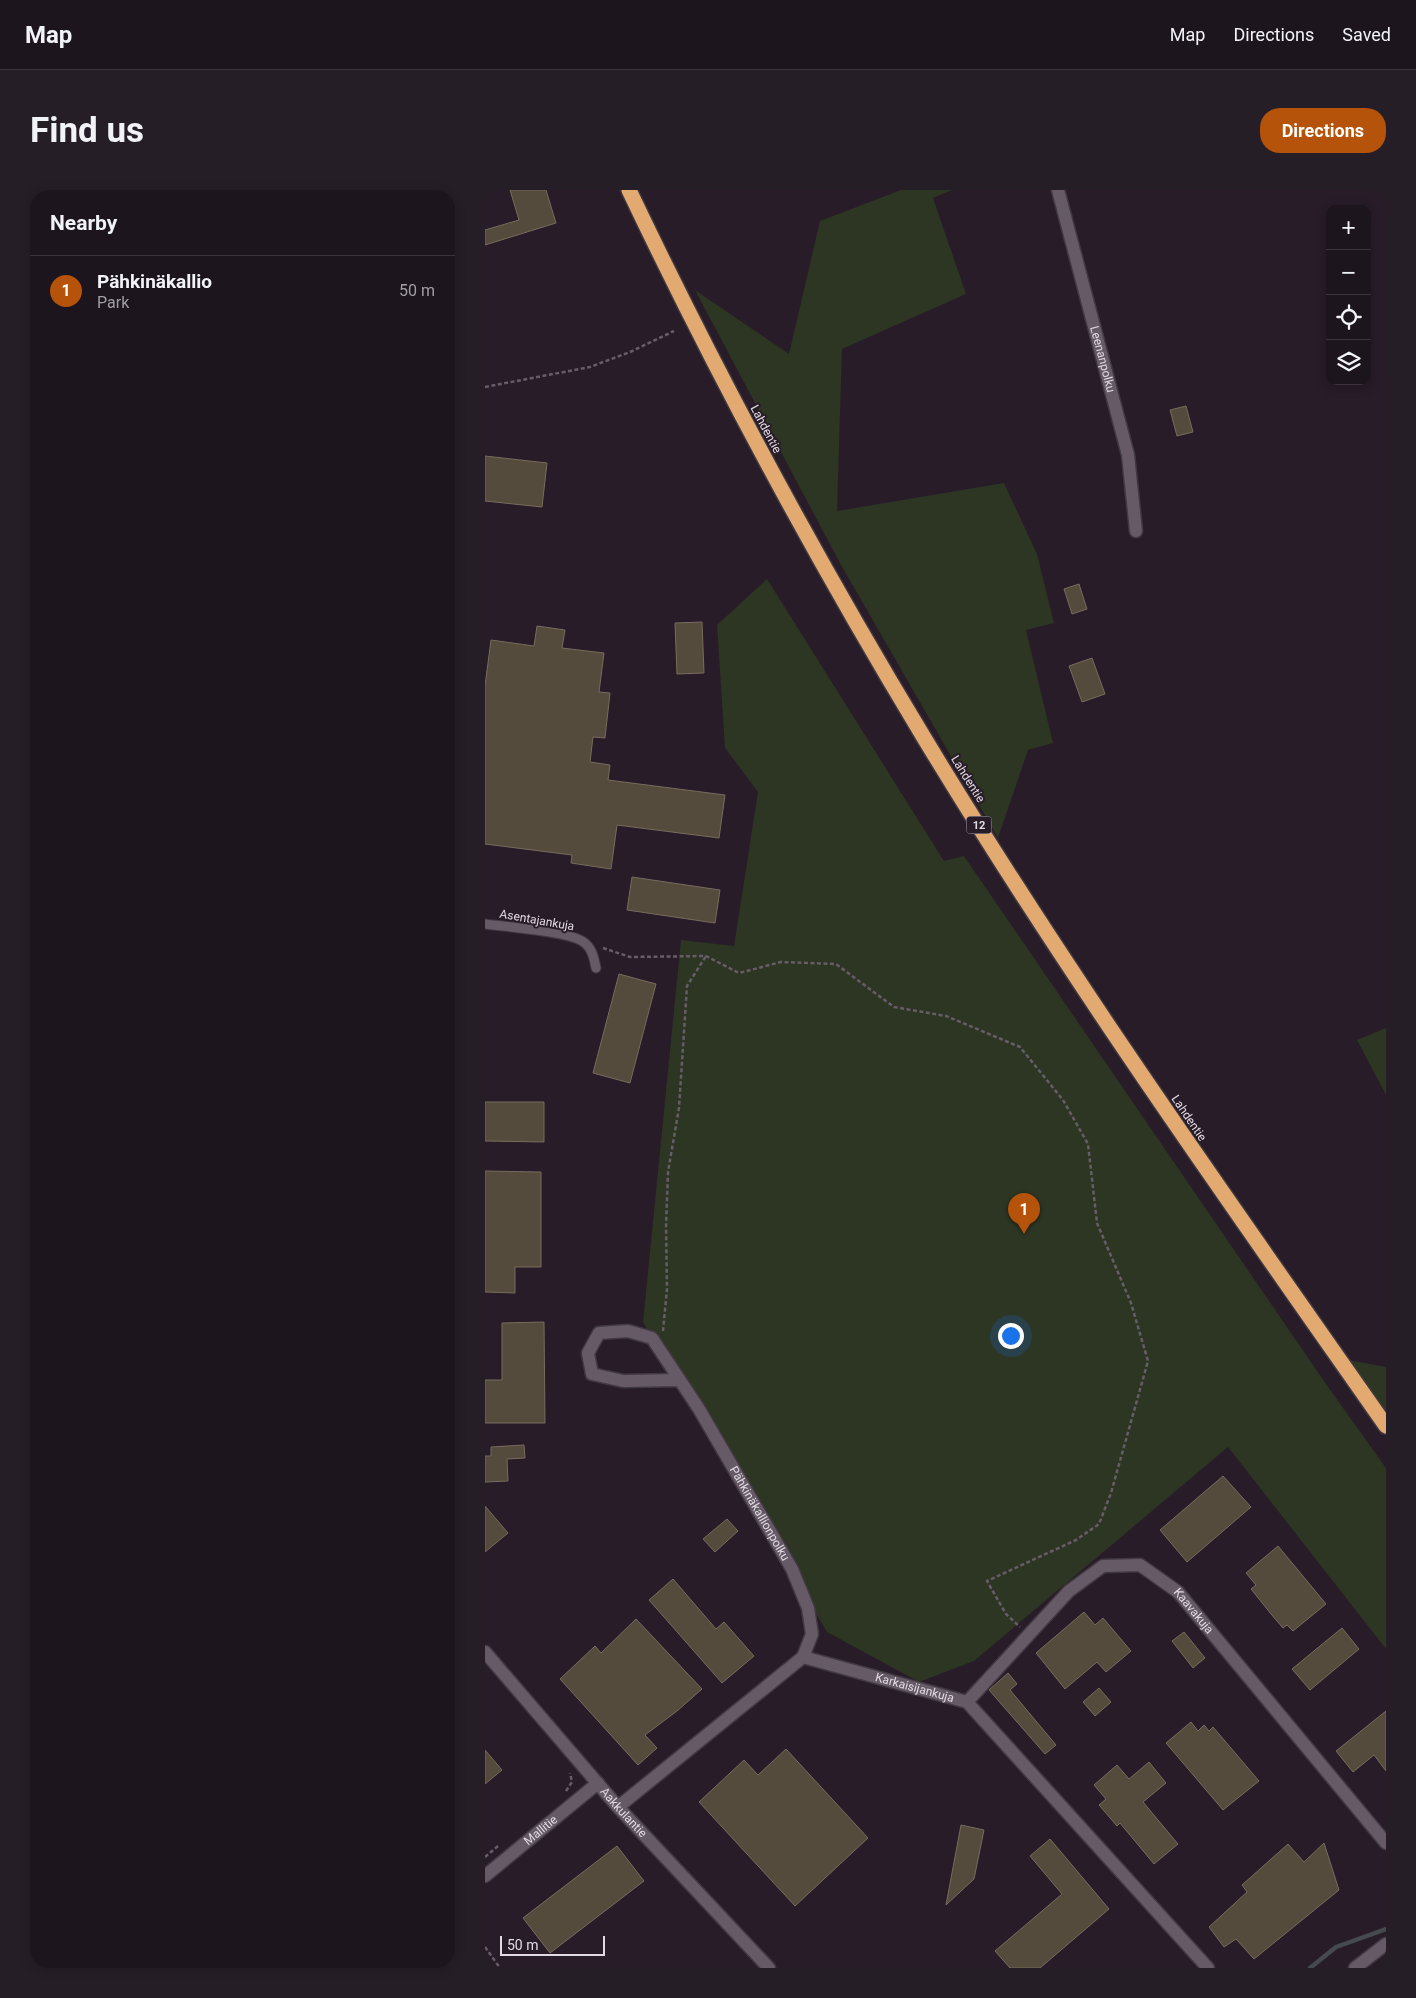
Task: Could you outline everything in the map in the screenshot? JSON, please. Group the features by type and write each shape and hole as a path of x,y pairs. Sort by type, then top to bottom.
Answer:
{"highway":[{"name":"Lahdentie","path":"629,190 729,392 792,510 924,738 1121,1044 1206,1170 1386,1426"}],"street":[{"name":"Leenanpolku","path":"1058,190 1128,455 1136,530"},
{"name":"Pähkinäkallionpolku","path":"678,1380 623,1381 592,1374 588,1353 599,1333 628,1331 652,1338 678,1380 699,1409 792,1569 808,1608 812,1634 803,1657"},
{"name":"Kaavakuja","path":"967,1702 1069,1591 1103,1566 1140,1565 1178,1592 1386,1843"},
{"name":"Aakkulantie","path":"485,1652 618,1807 769,1968"},
{"name":"Karkaisijankuja","path":"803,1657 967,1702 1208,1968"},
{"path":"618,1807 803,1657"},
{"name":"Mallitie","path":"485,1876 598,1783"},
{"path":"1355,1968 1386,1944"}],"lane":[{"name":"Asentajankuja","path":"485,924 565,936 582,941 593,953 596,968"}],"path":[{"path":"485,387 590,367 630,352 674,330"},
{"path":"582,941 630,957 706,956 739,973 781,962 836,964 894,1007 946,1016 1019,1047 1063,1100 1088,1144 1097,1223 1131,1303 1147,1362 1111,1492 1099,1524 1076,1540 987,1581 1006,1614 1029,1635"},
{"path":"659,1351 664,1328 667,1289 666,1226 668,1172 679,1108 687,986 706,956"},
{"path":"485,1948 500,1968"}],"green space":[{"path":"901,190 952,190 933,198 966,294 842,349 837,511 1004,483 1037,554 1054,623 1026,630 1053,743 1028,750 998,838 841,565 695,290 789,354 820,221"},
{"path":"767,579 944,861 964,856 1326,1384 1386,1468 1386,1649 1228,1447 974,1661 919,1682 827,1632 643,1322 681,940 734,946 758,792 725,748 717,625"},
{"path":"1386,1028 1386,1095 1357,1040"},
{"path":"1349,1360 1386,1367 1386,1412"}],"building":[{"path":"510,190 546,190 556,223 485,245 485,230 519,220"},
{"path":"1186,406 1193,432 1177,436 1170,410"},
{"path":"485,456 547,463 542,507 485,501"},
{"path":"1079,584 1087,609 1072,614 1064,589"},
{"path":"702,622 704,673 677,674 675,623"},
{"path":"537,626 565,630 562,648 604,653 599,692 610,693 605,738 593,737 590,762 610,765 608,780 725,795 719,838 617,825 611,869 571,863 572,855 485,844 485,686 491,640 534,646"},
{"path":"1092,658 1105,694 1082,702 1069,666"},
{"path":"632,877 720,890 715,923 627,910"},
{"path":"619,974 656,984 630,1083 593,1073"},
{"path":"485,1102 544,1102 544,1142 485,1141"},
{"path":"485,1171 541,1172 541,1267 515,1267 515,1293 485,1292"},
{"path":"544,1322 545,1423 485,1423 485,1380 502,1380 502,1323"},
{"path":"524,1445 525,1458 507,1459 508,1481 485,1482 485,1456 491,1456 491,1447"},
{"path":"1223,1476 1251,1507 1187,1562 1160,1530"},
{"path":"485,1506 508,1533 485,1552"},
{"path":"727,1519 738,1531 715,1552 703,1539"},
{"path":"1278,1546 1326,1604 1293,1631 1287,1625 1283,1628 1271,1614 1251,1589 1256,1585 1246,1573"},
{"path":"673,1579 716,1629 724,1622 754,1656 722,1683 649,1600"},
{"path":"1084,1612 1095,1625 1103,1618 1131,1651 1106,1672 1097,1662 1065,1689 1036,1653"},
{"path":"636,1619 702,1689 645,1735 657,1748 638,1765 560,1679 595,1646 601,1653"},
{"path":"1342,1628 1359,1649 1310,1690 1292,1669"},
{"path":"1184,1632 1205,1658 1193,1668 1172,1641"},
{"path":"1008,1673 1017,1684 1010,1690 1056,1745 1045,1754 989,1690"},
{"path":"1099,1688 1111,1702 1095,1716 1083,1702"},
{"path":"1386,1711 1386,1771 1374,1755 1353,1772 1336,1751"},
{"path":"1191,1722 1198,1731 1204,1725 1209,1731 1213,1727 1259,1781 1223,1810 1166,1743"},
{"path":"786,1749 868,1838 795,1906 699,1802 744,1760 758,1775"},
{"path":"485,1750 502,1770 485,1784"},
{"path":"1149,1762 1166,1783 1143,1802 1178,1844 1154,1864 1120,1823 1117,1826 1099,1805 1106,1799 1094,1785 1117,1765 1129,1779"},
{"path":"961,1825 984,1830 974,1879 946,1905"},
{"path":"1050,1839 1109,1909 1040,1968 1010,1968 995,1951 1062,1894 1030,1856"},
{"path":"1324,1843 1339,1890 1254,1959 1236,1939 1224,1947 1209,1927 1247,1892 1242,1885 1288,1844 1304,1862"},
{"path":"617,1846 644,1881 550,1953 523,1918"}],"waterway":[{"path":"1310,1968 1336,1947 1386,1929"}],"place":[{"name":"Pähkinäkallio","path":"1024,1234"}]}
